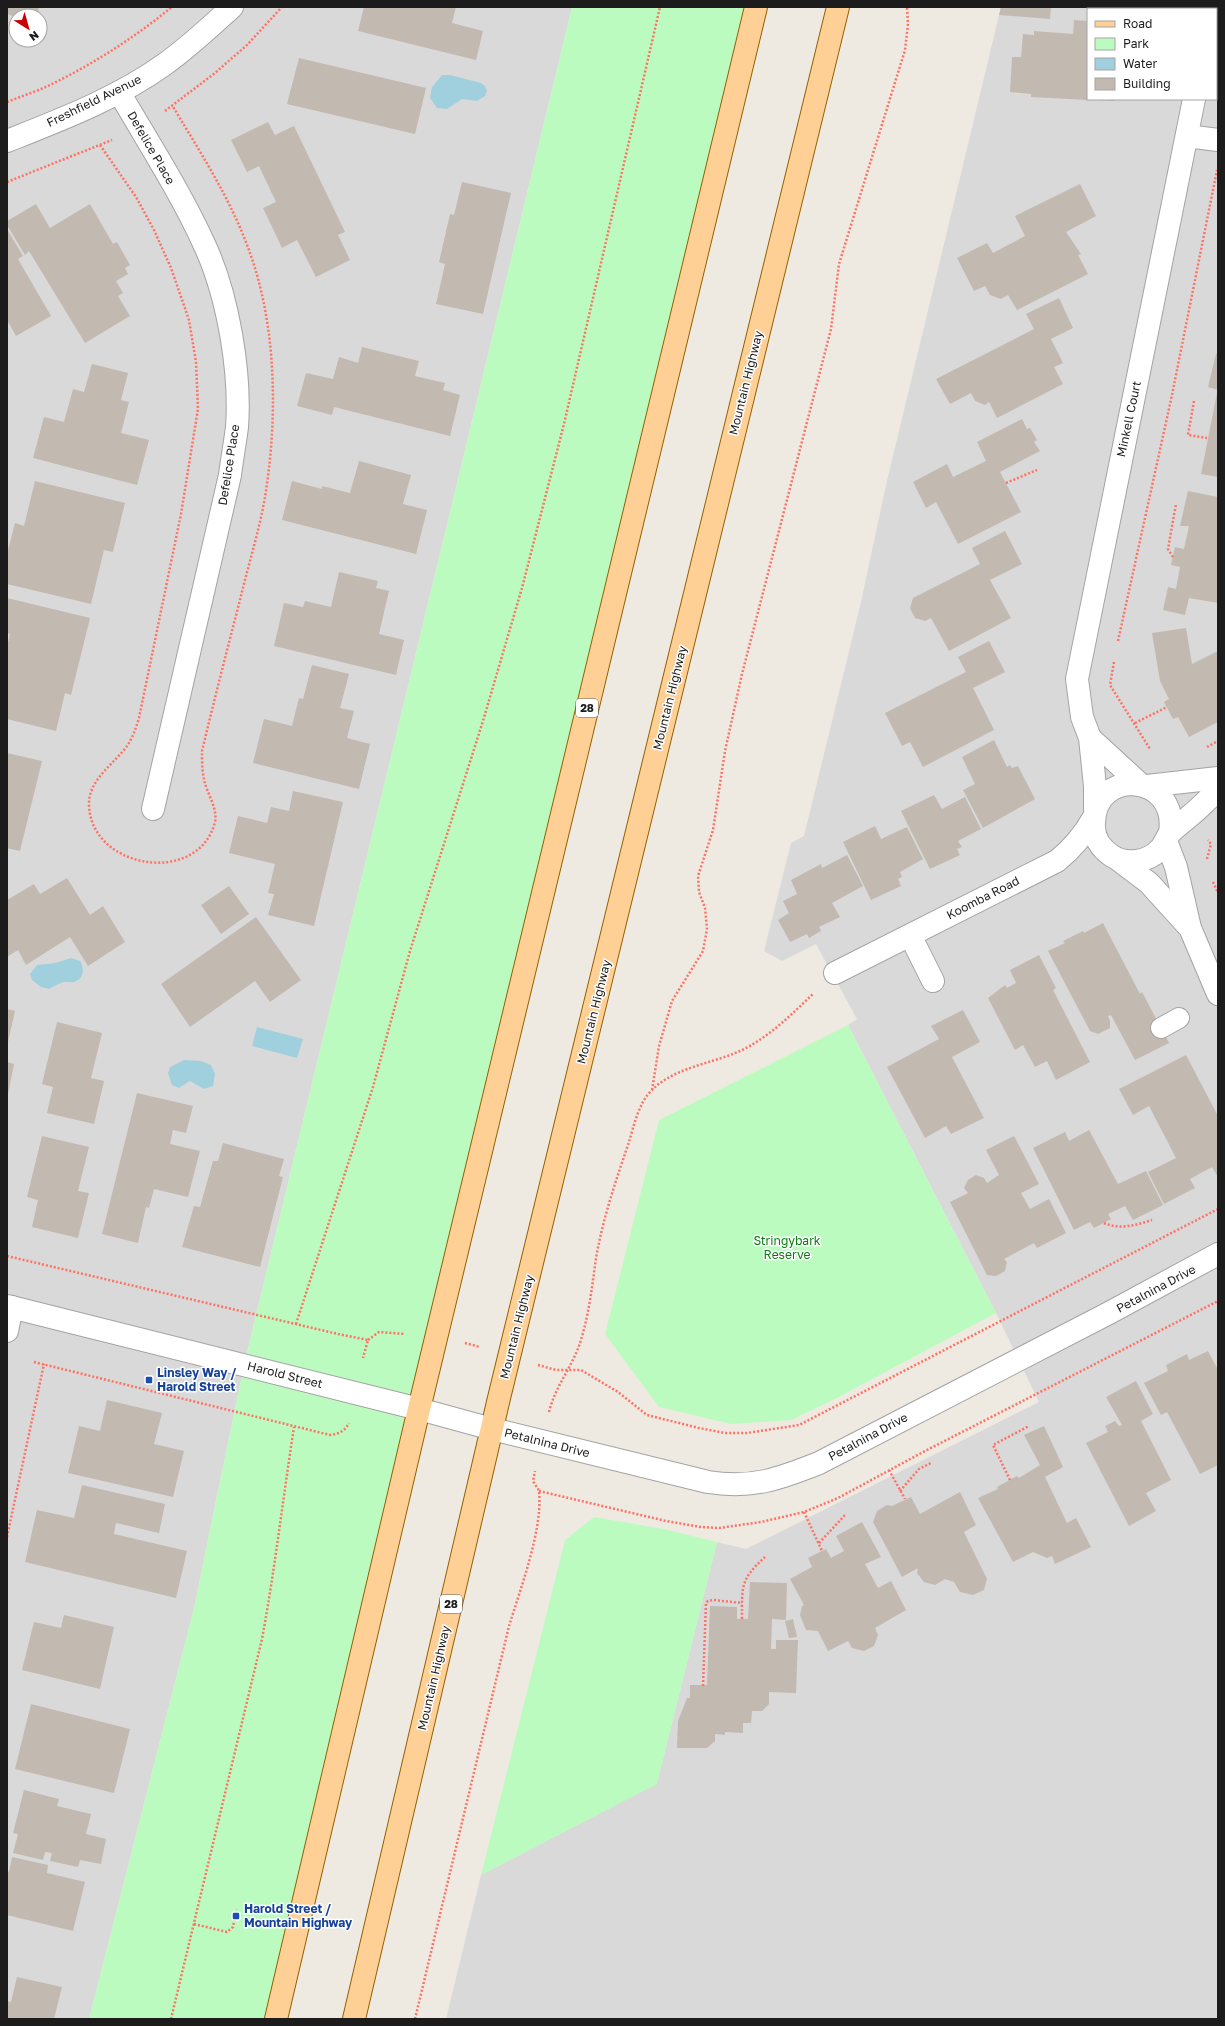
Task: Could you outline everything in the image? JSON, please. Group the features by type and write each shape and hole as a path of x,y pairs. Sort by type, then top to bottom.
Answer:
{"main road":[{"name":"28","path":"276,2019 435,1340 756,7"},
{"name":"Mountain Highway","path":"354,2019 492,1430 838,7"}],"street":[{"name":"Freshfield Avenue","path":"7,141 47,125 119,92 164,65 202,36 232,7"},
{"name":"Defelice Place","path":"119,92 188,212 206,247 219,283 232,340 236,384 237,426 230,476 153,809"},
{"name":"Minkell Court","path":"1095,813 1095,786 1090,738 1082,717 1077,679 1194,100"},
{"path":"1187,136 1218,140"},
{"name":"Minkell Court","path":"1090,738 1143,785"},
{"path":"1190,928 1149,883 1103,848 1097,839 1094,828 1095,813 1101,799 1108,791 1129,783 1143,785 1218,778"},
{"path":"1143,785 1165,800 1169,810 1171,822 1168,837 1190,928 1218,994"},
{"path":"1114,857 1128,861 1139,861 1150,857 1159,850 1168,837 1218,790"},
{"name":"Koomba Road","path":"836,973 1057,861 1074,847 1087,831 1095,813"},
{"name":"Koomba Road","path":"1057,861 1079,857 1114,857"},
{"path":"910,935 933,981"},
{"name":"Petalnina Drive","path":"492,1430 730,1486 754,1484 788,1475 819,1463 1217,1256"},
{"path":"7,1331 10,1307"},
{"name":"Harold Street","path":"10,1307 419,1409 492,1430"}],"lane":[{"path":"1160,1028 1179,1018"}],"path":[{"path":"7,102 51,85 101,58 150,26 172,7"},
{"path":"163,112 215,73 247,45 282,7"},
{"path":"296,1324 373,1087 410,951 481,728 522,588 564,424 660,7"},
{"path":"652,1090 659,1046 672,1001 704,951 707,929 705,908 699,892 698,876 712,830 725,751 742,674 831,329 839,264 905,50 908,24 907,7"},
{"path":"7,182 112,140"},
{"path":"1118,642 1172,395 1218,168"},
{"path":"1194,401 1188,435 1208,438"},
{"path":"1006,483 1037,470"},
{"path":"1172,557 1168,549 1176,504"},
{"path":"1115,657 1110,685 1135,723 1151,752"},
{"path":"1135,723 1167,707"},
{"path":"1192,814 1211,844 1205,865"},
{"path":"1212,879 1218,893"},
{"path":"415,2019 505,1641 525,1576 537,1527 539,1491 534,1482 541,1442 552,1400 580,1344 592,1300 596,1258 608,1203 634,1124 644,1102 652,1090 677,1073 740,1051 770,1033 836,973"},
{"path":"363,1358 368,1340 380,1332 388,1331 435,1340 467,1343 556,1370 581,1370 618,1392 647,1414 699,1428 726,1434 747,1434 799,1425 1218,1209"},
{"path":"1104,1223 1111,1226 1126,1227 1152,1220"},
{"path":"7,1256 368,1340"},
{"path":"34,1362 330,1435 339,1434 347,1428 351,1419"},
{"path":"7,1537 44,1364"},
{"path":"1010,1480 993,1445 1029,1426"},
{"path":"171,2019 262,1639 274,1576 281,1510 294,1427"},
{"path":"900,1491 919,1469 931,1463"},
{"path":"889,1470 905,1499"},
{"path":"804,1512 822,1551"},
{"path":"818,1543 846,1514"},
{"path":"742,1619 744,1581 755,1566 766,1557"},
{"path":"702,1686 706,1603 713,1600 742,1603"},
{"path":"194,1924 227,1932 233,1927 237,1909"}],"shaded area":[{"path":"7,7 572,7 244,1365 194,1608 89,2019 7,2019"},
{"path":"1001,7 1218,7 1218,2019 446,2019 481,1875 657,1783 717,1542 746,1549 1039,1402 996,1313 848,1025 857,1019 816,944 782,961 764,951 791,843 804,836 861,602 886,485"}],"green space":[{"path":"572,7 756,7 276,2019 89,2019 194,1608 244,1365"},
{"name":"Stringybark Reserve","path":"848,1025 996,1313 833,1400 791,1420 731,1424 659,1407 605,1334 659,1120"},
{"path":"594,1517 664,1529 717,1542 657,1784 481,1875 565,1540"}],"water":[{"path":"442,75 450,75 481,83 485,86 487,91 485,96 477,101 462,99 447,109 437,108 430,98 432,87"},
{"path":"71,958 80,961 82,967 83,973 78,981 63,982 49,989 41,987 32,980 30,974 37,965 55,963"},
{"path":"257,1027 303,1039 297,1058 252,1046"},
{"path":"184,1060 201,1061 211,1065 215,1074 213,1086 204,1089 190,1081 179,1088 172,1085 168,1073 170,1067"}],"building":[{"path":"7,7 39,7 8,8 7,14"},
{"path":"364,7 456,7 452,23 483,31 476,60 358,31"},
{"path":"1001,7 1051,7 1050,19 999,15"},
{"path":"1093,7 1130,7 1129,8"},
{"path":"1074,20 1087,21 1087,100 1031,97 1031,94 1010,92 1012,57 1021,57 1023,34 1034,35 1034,31 1073,34"},
{"path":"299,58 426,88 415,134 287,104"},
{"path":"268,122 275,135 294,126 345,232 338,235 350,260 316,277 297,240 282,248 263,208 276,202 259,166 247,172 231,140"},
{"path":"462,182 511,193 483,314 436,304 445,264 439,262 450,214 454,215"},
{"path":"1080,184 1096,216 1066,232 1081,254 1078,255 1088,274 1017,310 1008,295 1001,299 990,295 985,286 974,291 957,258 987,243 993,253 1025,236 1015,216"},
{"path":"36,204 50,228 90,204 113,244 117,242 130,265 125,268 128,274 116,281 123,293 118,296 130,316 85,343 29,251 25,255 7,225 7,221"},
{"path":"7,229 23,256 18,259 51,316 16,336 7,320"},
{"path":"1059,298 1073,328 1051,339 1063,363 1054,367 1063,384 997,418 989,402 985,405 975,401 971,393 950,404 936,379 1034,329 1026,314"},
{"path":"362,347 419,361 415,376 445,383 443,390 460,395 450,436 334,407 332,415 297,406 306,373 333,379 339,357 358,363"},
{"path":"1216,354 1218,354 1218,390 1208,387"},
{"path":"92,364 128,373 121,400 129,402 121,433 149,440 137,485 33,458 44,417 64,422 73,389 84,392"},
{"path":"1218,393 1218,477 1201,474"},
{"path":"1022,419 1027,429 1030,428 1037,440 1034,442 1040,451 1000,472 1021,512 958,544 936,502 926,508 913,482 947,464 953,477 986,461 977,442"},
{"path":"359,461 411,475 403,504 427,510 416,554 282,520 292,481 322,489 322,486 350,493"},
{"path":"35,481 125,503 113,552 104,550 91,604 7,584 7,554 15,523 24,526"},
{"path":"1188,491 1218,497 1218,603 1189,598 1185,615 1163,610 1168,587 1176,589 1180,567 1171,565 1175,547 1184,549 1189,526 1180,526"},
{"path":"1005,531 1022,564 990,580 1011,618 949,651 931,618 925,621 915,618 910,608 913,598 980,564 972,548"},
{"path":"339,572 378,581 376,588 389,591 379,634 404,640 396,675 274,646 284,603 303,607 305,601 331,607"},
{"path":"7,598 90,618 71,695 65,693 56,731 7,719 7,647 10,634 7,633"},
{"path":"1186,628 1192,664 1218,651 1218,722 1189,737 1178,717 1173,719 1164,702 1169,699 1160,681 1152,633"},
{"path":"989,641 1005,672 973,688 994,730 923,767 910,742 902,746 885,713 966,672 958,657"},
{"path":"312,665 349,674 340,708 354,711 347,738 370,744 359,789 253,763 264,719 292,726 299,698 303,699"},
{"path":"994,740 1007,767 1010,765 1012,768 1018,766 1035,799 983,828 963,790 975,784 962,757"},
{"path":"7,753 42,761 20,851 7,848"},
{"path":"293,791 343,802 314,926 268,915 274,894 268,893 275,864 229,853 238,816 267,823 271,807 289,811"},
{"path":"934,795 942,809 965,797 981,829 958,841 962,847 957,849 960,855 930,869 901,811"},
{"path":"875,826 881,839 907,827 923,859 900,872 902,877 898,879 901,886 871,900 843,842"},
{"path":"847,855 863,886 832,903 840,917 819,927 821,931 809,938 807,934 790,942 778,920 789,913 783,901 797,894 791,880 821,864 822,868"},
{"path":"67,878 90,915 103,906 125,942 88,966 70,937 26,965 18,950 7,957 7,900 34,884 40,894"},
{"path":"229,886 249,914 221,934 201,905"},
{"path":"256,917 301,980 270,1002 255,981 190,1027 161,984"},
{"path":"1103,923 1140,994 1142,992 1169,1043 1135,1060 1111,1015 1108,1016 1110,1028 1098,1034 1090,1031 1048,951 1065,943 1063,941 1083,931 1084,933"},
{"path":"1039,955 1056,988 1053,990 1090,1062 1056,1080 1047,1061 1035,1067 1023,1045 1015,1050 988,998 1005,985 1007,988 1016,983 1010,970"},
{"path":"7,1009 15,1011 8,1042 7,1042"},
{"path":"963,1010 980,1042 952,1057 984,1118 951,1134 946,1126 925,1138 887,1067 939,1039 931,1026"},
{"path":"57,1022 102,1033 91,1078 104,1081 94,1124 47,1113 53,1087 42,1084"},
{"path":"1186,1055 1218,1116 1218,1177 1212,1167 1190,1179 1195,1188 1164,1204 1148,1172 1176,1158 1149,1106 1133,1115 1119,1089"},
{"path":"7,1062 14,1064 8,1094 7,1094"},
{"path":"137,1093 193,1106 186,1133 173,1130 170,1144 200,1151 188,1197 154,1189 149,1208 146,1207 138,1243 102,1234"},
{"path":"1089,1130 1118,1184 1146,1171 1163,1205 1133,1220 1125,1206 1108,1214 1111,1219 1094,1228 1090,1222 1074,1230 1033,1148 1065,1132 1069,1141"},
{"path":"42,1136 89,1147 78,1191 89,1193 78,1238 32,1227 38,1200 27,1197"},
{"path":"1014,1136 1039,1184 1021,1193 1030,1209 1049,1199 1066,1233 1037,1248 1034,1243 1004,1259 1007,1262 1005,1271 996,1276 987,1275 950,1202 968,1193 964,1188 968,1180 976,1175 984,1178 987,1183 999,1175 986,1150"},
{"path":"223,1143 284,1159 279,1176 283,1177 260,1267 182,1247 194,1206 200,1207 213,1161 218,1161"},
{"path":"1208,1351 1218,1370 1218,1465 1200,1474 1167,1412 1161,1415 1144,1383 1168,1371 1166,1365 1187,1354 1189,1360"},
{"path":"1136,1381 1153,1414 1141,1421 1171,1480 1146,1493 1156,1511 1129,1526 1086,1443 1108,1432 1105,1426 1115,1421 1119,1426 1122,1425 1106,1397"},
{"path":"107,1400 162,1413 154,1444 184,1451 173,1497 68,1473 79,1426 100,1431"},
{"path":"1044,1426 1063,1467 1045,1477 1067,1523 1076,1518 1091,1547 1055,1564 1052,1556 1047,1558 1033,1552 1013,1562 978,1498 998,1489 997,1487 1017,1476 1019,1478 1040,1465 1024,1435"},
{"path":"82,1485 165,1504 159,1533 116,1523 114,1534 187,1551 176,1598 25,1562 37,1510 74,1518"},
{"path":"960,1492 976,1525 964,1532 987,1579 984,1590 973,1595 960,1592 954,1582 945,1579 935,1585 924,1582 917,1573 918,1568 902,1577 873,1522 877,1511 887,1505 892,1506 911,1497 920,1514"},
{"path":"862,1522 881,1557 865,1564 878,1588 891,1581 906,1610 875,1628 878,1635 874,1646 864,1651 852,1648 848,1641 828,1651 818,1631 806,1630 800,1615 802,1606 804,1605 790,1579 812,1567 808,1558 826,1549 831,1558 844,1551 836,1536"},
{"path":"750,1582 787,1583 786,1620 772,1619 771,1649 776,1649 776,1640 798,1640 796,1693 769,1692 769,1704 762,1711 752,1711 751,1723 743,1723 743,1733 725,1732 725,1735 715,1734 715,1741 707,1748 677,1748 678,1721 687,1698 690,1698 690,1685 707,1685 710,1606 737,1607 737,1619 748,1619"},
{"path":"64,1615 114,1627 100,1689 22,1670 34,1622 61,1628"},
{"path":"793,1619 797,1637 789,1638 785,1621"},
{"path":"31,1704 130,1729 114,1793 15,1769"},
{"path":"24,1790 59,1799 57,1806 91,1814 86,1834 106,1839 101,1864 80,1860 78,1867 50,1861 52,1853 45,1852 43,1860 13,1853 18,1834 13,1833"},
{"path":"12,1857 48,1865 47,1873 85,1882 73,1931 7,1915 7,1871 9,1872"},
{"path":"17,1977 62,1987 54,2019 7,2019 7,2001 11,2002"}],"place":[{"name":"Linsley Way / Harold Street","path":"149,1380"},
{"name":"Harold Street / Mountain Highway","path":"236,1916"}]}
